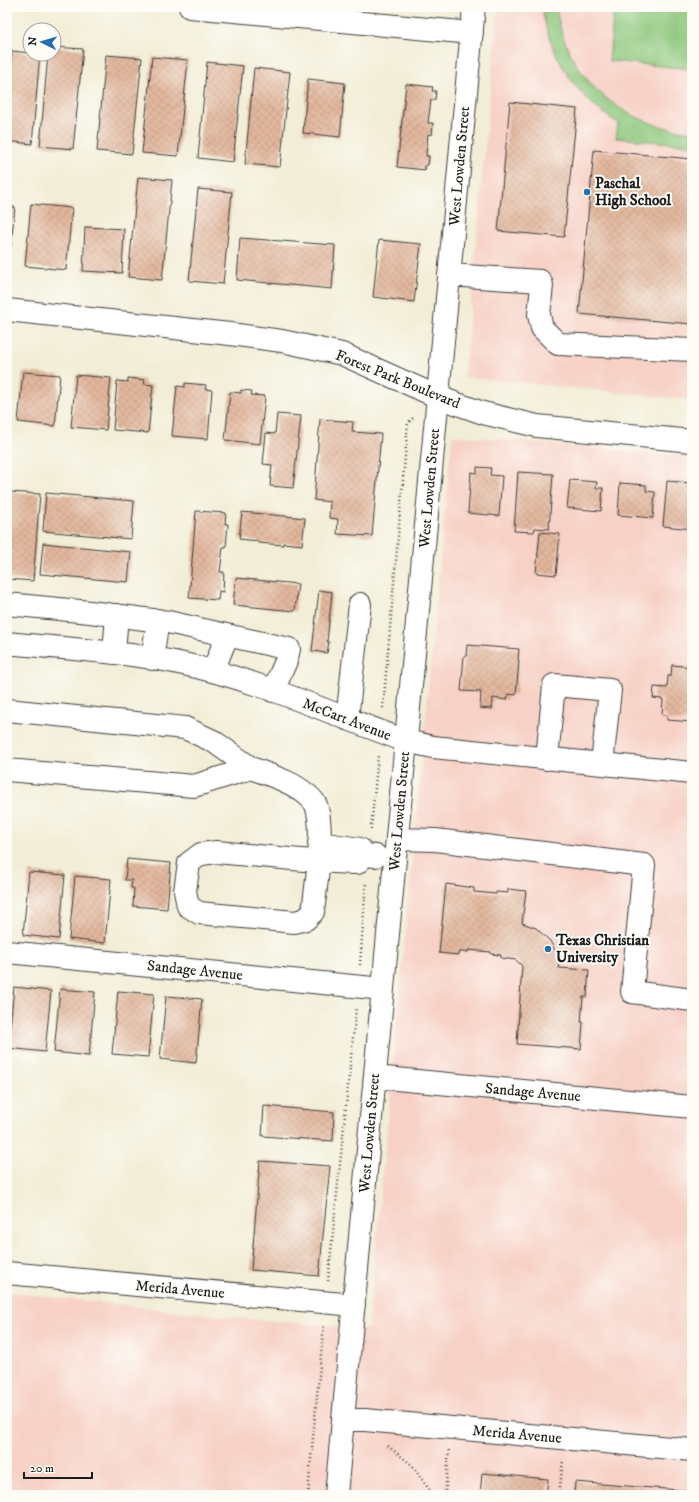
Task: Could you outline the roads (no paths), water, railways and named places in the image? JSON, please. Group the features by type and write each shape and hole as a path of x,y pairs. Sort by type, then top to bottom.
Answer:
{"street":[{"path":"190,7 281,11 472,33"},
{"name":"West Lowden Street","path":"336,1495 474,7"},
{"path":"449,275 540,280 542,285 539,315 542,328 558,344 692,350"},
{"name":"Forest Park Boulevard","path":"7,310 222,333 282,341 342,354 438,397 483,413 537,426 692,441"},
{"path":"7,604 158,620 289,649 286,661 273,691"},
{"path":"347,719 360,604"},
{"path":"114,653 117,615"},
{"path":"152,659 158,620"},
{"path":"213,671 227,636"},
{"name":"McCart Avenue","path":"7,643 114,653 179,663 213,671 273,691 406,741 432,747 692,773"},
{"path":"547,758 554,685 610,690 602,764"},
{"path":"7,710 185,728 212,741 251,768 292,786 306,794 316,804 320,829 319,852 313,912 306,919 295,922 199,913 188,906 185,891 189,863 201,854 217,852 319,852 356,863 366,855 435,840 644,865 632,992 692,1000"},
{"path":"7,770 194,786 251,768"},
{"name":"Sandage Avenue","path":"7,952 383,989"},
{"name":"Sandage Avenue","path":"375,1077 692,1107"},
{"name":"Merida Avenue","path":"7,1273 354,1305"},
{"name":"Merida Avenue","path":"343,1418 692,1450"}],"place":[{"name":"Paschal High School","path":"587,192"},
{"name":"Texas Christian University","path":"548,949"}]}
